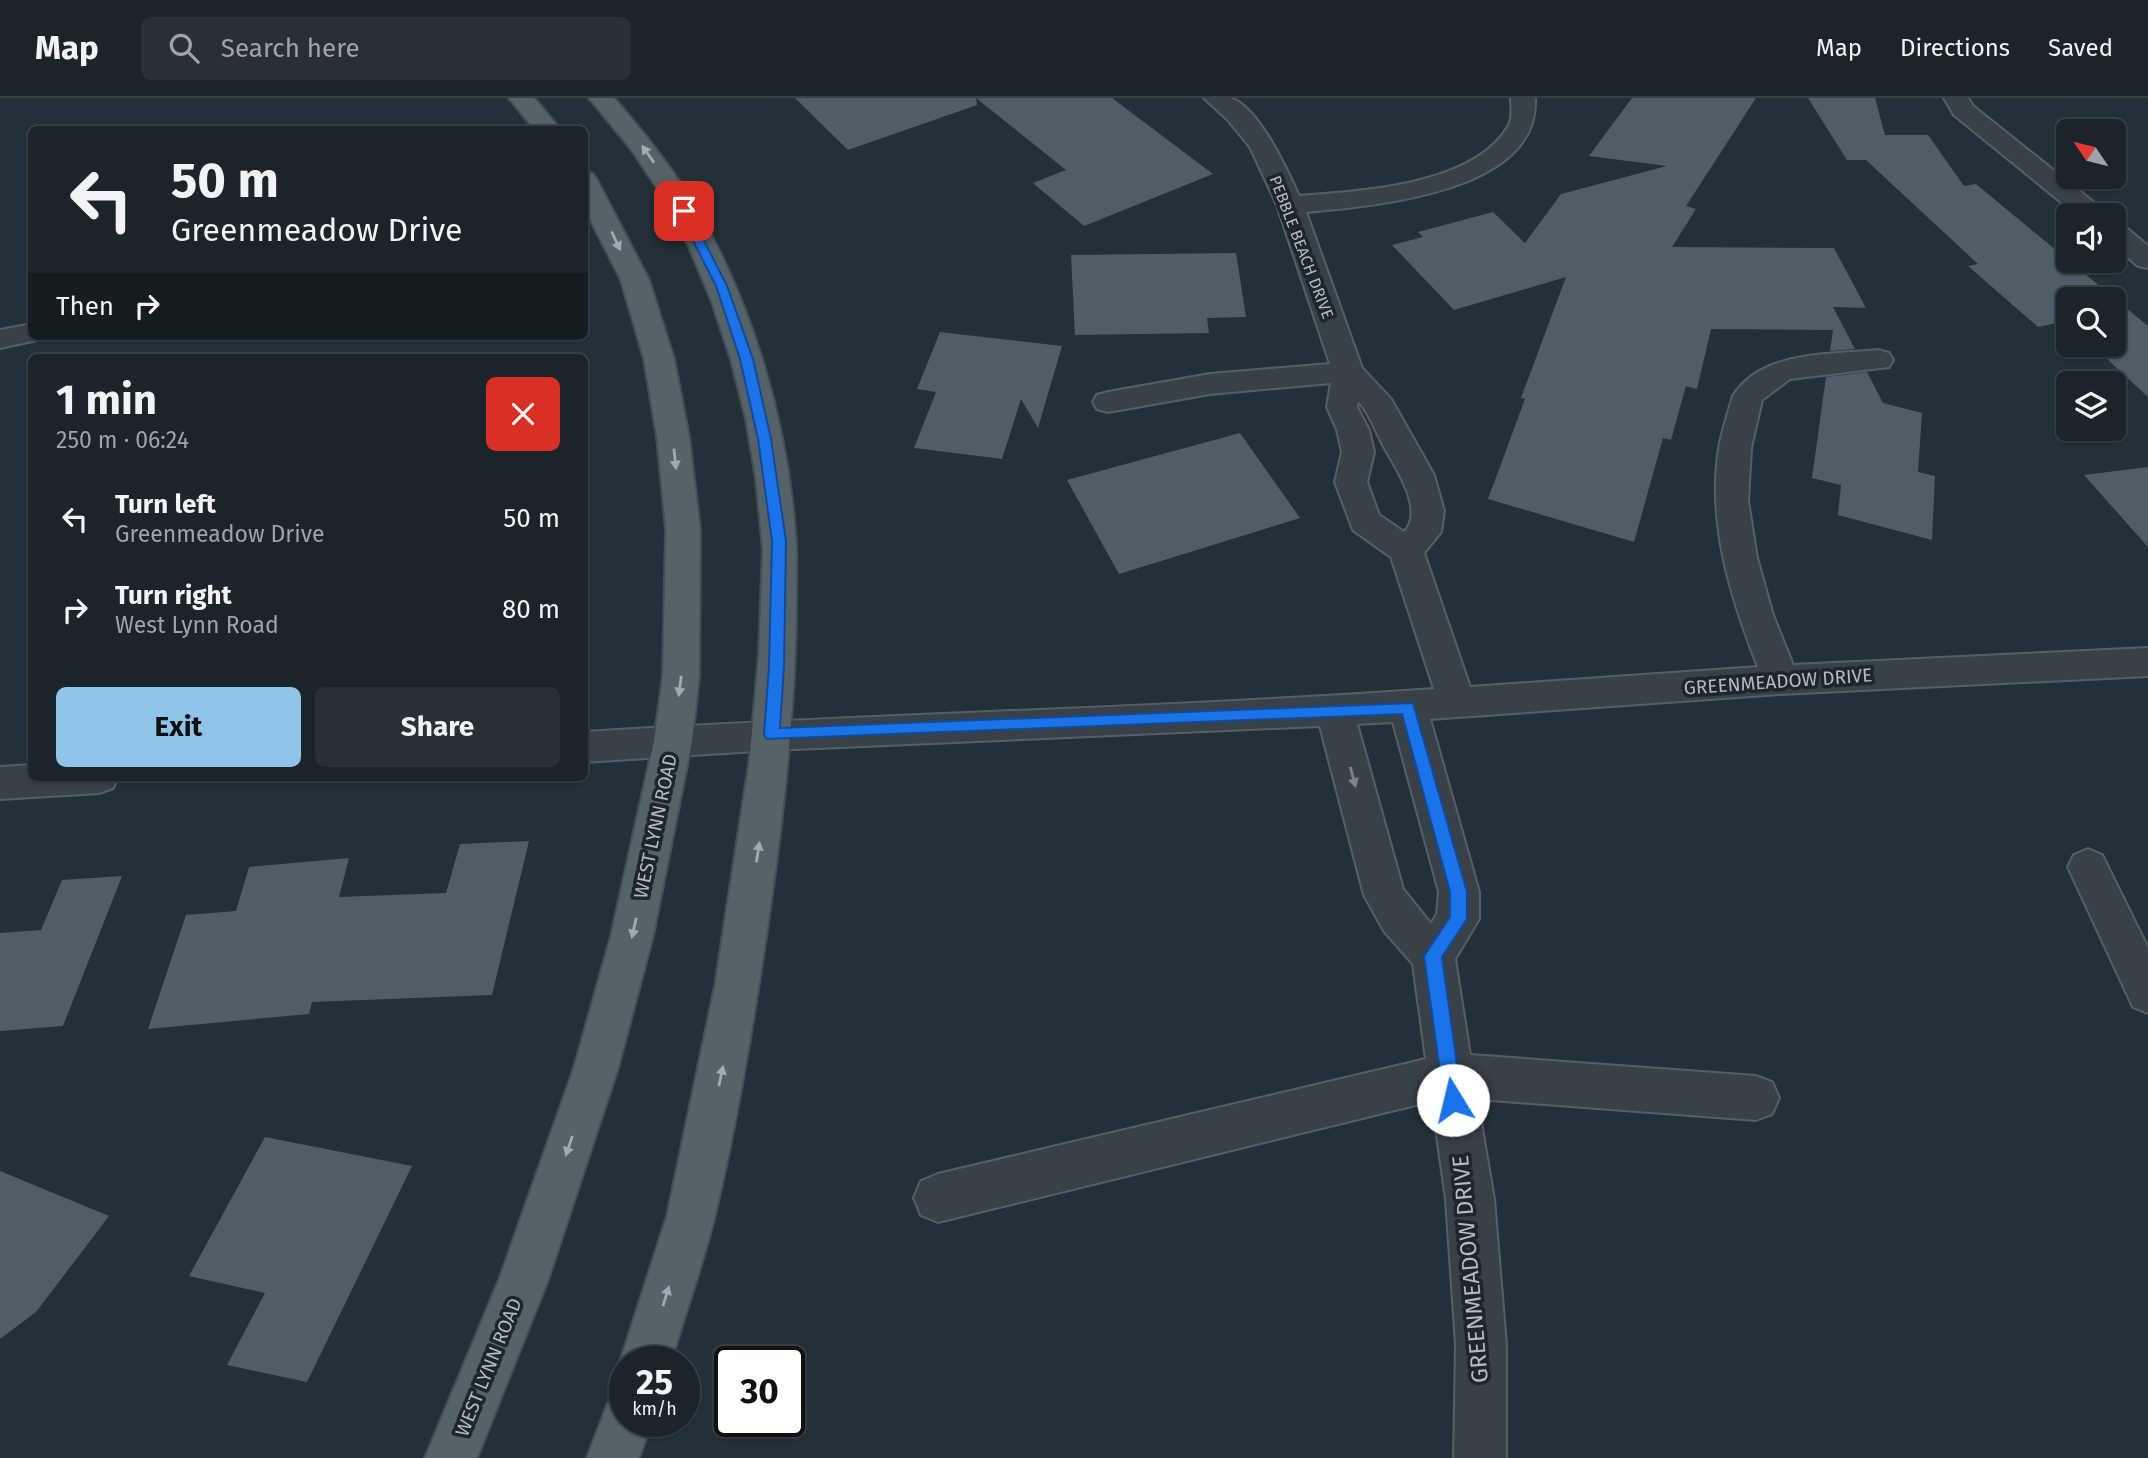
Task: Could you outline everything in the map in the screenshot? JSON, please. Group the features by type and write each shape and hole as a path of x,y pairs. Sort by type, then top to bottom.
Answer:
{"main road":[{"path":"521,98 546,126"},
{"path":"601,98 631,130 671,187 721,286 747,359 765,439 779,541 777,666 772,735 764,814 728,1046 690,1219 650,1346"},
{"name":"WEST LYNN ROAD","path":"451,1458 523,1280 596,1068 632,936 673,741 681,676 683,542 673,437 659,359 635,280 588,188"},
{"path":"612,1458 620,1437"}],"street":[{"name":"PEBBLE BEACH DRIVE","path":"1216,98 1237,115 1262,145 1290,205 1348,372 1380,406 1400,447 1413,464 1428,511 1424,533 1406,550 1365,522 1351,482 1358,452 1353,430 1342,407 1348,372"},
{"path":"1290,205 1389,196 1465,174 1512,139 1522,122 1523,98"},
{"path":"1956,98 1963,110 2078,203"},
{"path":"2126,242 2148,260"},
{"path":"0,339 28,334"},
{"path":"1781,680 1755,615 1740,558 1732,501 1735,448 1748,396 1782,370 1878,360"},
{"path":"1108,402 1210,384 1348,372"},
{"path":"1352,472 1365,460 1382,454 1400,457 1413,464"},
{"path":"1406,550 1457,704"},
{"name":"GREENMEADOW DRIVE","path":"588,747 772,735 1335,711 1781,680 2148,662"},
{"path":"1335,711 1384,895 1399,918 1433,956 1458,919 1459,892 1408,707"},
{"path":"0,783 33,781"},
{"path":"2088,867 2148,993"},
{"name":"GREENMEADOW DRIVE","path":"1433,956 1470,1199 1480,1345 1480,1458"},
{"path":"938,1198 1449,1075 1756,1098"}],"building":[{"path":"795,98 976,98 977,105 848,150"},
{"path":"976,98 1112,98 1213,174 1084,226 1033,183 1066,170"},
{"path":"1632,98 1756,98 1686,206 1696,209 1672,247 1834,248 1866,308 1833,307 1855,349 1830,351 1833,330 1711,329 1697,389 1686,386 1671,440 1663,438 1634,542 1488,499 1525,399 1521,398 1566,277 1454,310 1392,245 1423,237 1418,232 1493,212 1525,243 1561,194 1667,166 1589,156"},
{"path":"1808,98 1875,98 1885,135 1928,135 1964,186 1976,184 2056,250 2056,273 2084,273 2101,287 2056,287 2056,323 2038,327 1968,266 1978,264 1866,160 1847,160"},
{"path":"1236,253 1246,317 1207,318 1209,333 1075,335 1071,255"},
{"path":"2126,308 2148,326 2148,397 2126,377 2126,371 2120,371 2105,357 2126,357"},
{"path":"940,332 1062,346 1038,428 1021,399 1002,459 914,448 936,392 917,389"},
{"path":"1867,372 1883,403 1922,413 1918,472 1935,476 1932,540 1838,515 1841,485 1812,478 1826,377"},
{"path":"1240,433 1300,518 1119,574 1067,480"},
{"path":"2148,467 2148,547 2084,475"},
{"path":"529,841 492,995 312,1002 309,1014 148,1029 186,915 236,911 249,867 349,858 339,897 446,893 460,844"},
{"path":"122,876 63,1026 0,1031 0,933 41,930 62,880"},
{"path":"265,1137 412,1166 307,1382 227,1365 265,1293 189,1276"},
{"path":"0,1171 109,1216 36,1312 0,1339"}],"route":[{"path":"684,211 721,286 747,359 765,439 779,541 777,666 772,735 1408,707 1459,892 1458,919 1433,956 1453,1100"}]}
